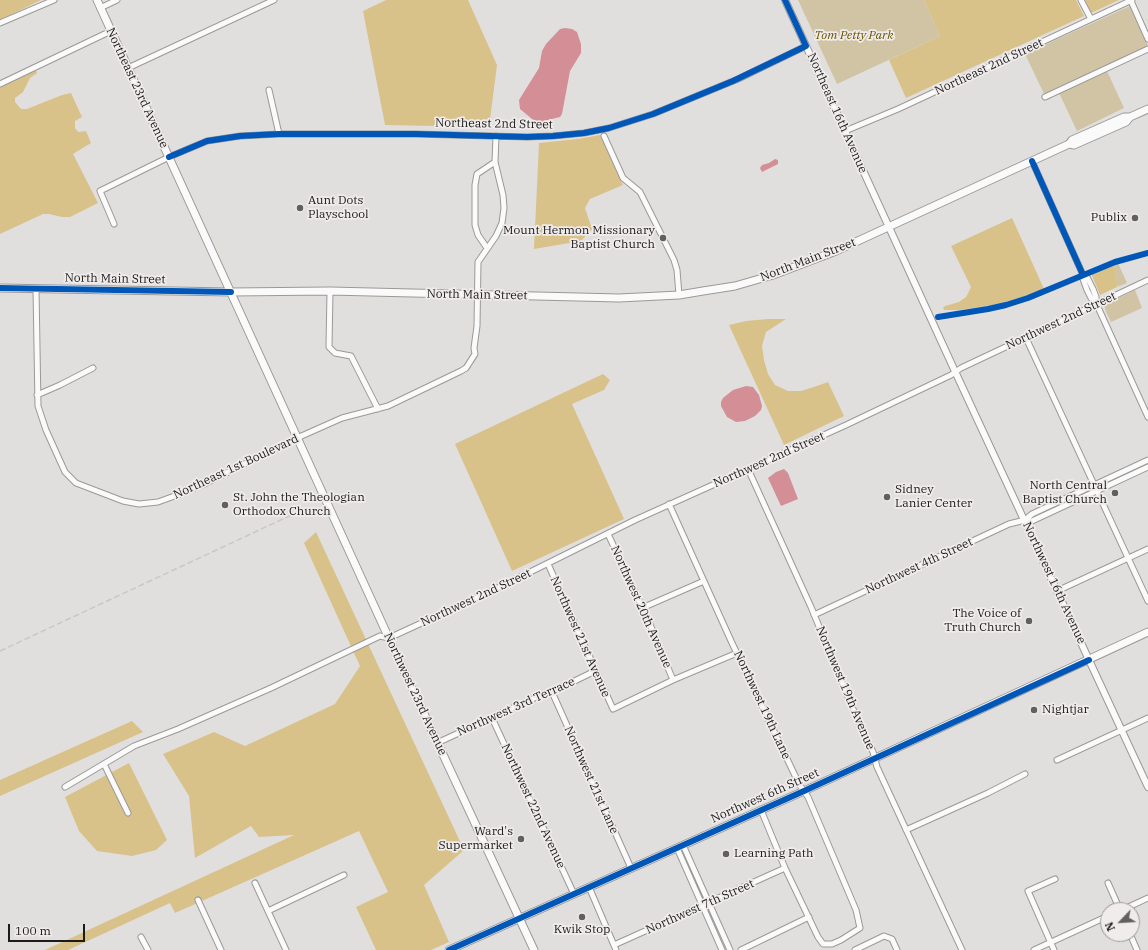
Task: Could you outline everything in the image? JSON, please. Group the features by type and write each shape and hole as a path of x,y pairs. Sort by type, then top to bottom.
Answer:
{"main road":[{"name":"Northeast 23rd Avenue","path":"97,0 297,438"},
{"name":"North Main Street","path":"0,288 231,292 330,291 619,298 679,294 735,286 773,275 836,251 1069,144 1074,145 1087,140 1126,122 1130,117 1148,109"},
{"name":"Northwest 23rd Avenue","path":"297,438 534,950"},
{"name":"Northwest 6th Street","path":"452,949 804,791 1148,632"}],"street":[{"path":"0,23 54,0"},
{"path":"100,8 117,0"},
{"path":"128,68 274,0"},
{"name":"Northeast 16th Avenue","path":"785,0 888,227"},
{"path":"1081,0 1090,19"},
{"path":"1131,0 1148,39"},
{"name":"Northeast 2nd Street","path":"845,131 898,109 1131,0"},
{"path":"0,84 111,31"},
{"name":"Northeast 2nd Street","path":"114,224 100,191 169,157 207,141 240,136 280,134 553,136 584,133 609,128 653,114 738,79 806,46"},
{"path":"1045,97 1148,49"},
{"path":"269,90 280,134"},
{"name":"Northeast 1st Boulevard","path":"36,289 38,406 46,430 65,472 76,483 123,501 139,504 158,502 180,494 342,418 388,406 466,368 475,354 478,262 496,236 502,223 504,208 503,195 495,162 496,136"},
{"path":"604,136 623,178 640,192 644,198 674,260 677,270 679,294"},
{"path":"1032,161 1083,274 1083,279 1087,290 1097,305 1148,417"},
{"path":"487,248 478,235 475,225 475,184 477,174 495,162"},
{"name":"Northwest 16th Avenue","path":"888,227 1148,787"},
{"name":"Northwest 2nd Street","path":"65,788 134,746 178,729 271,688 380,636 389,638 548,564 669,504 846,425 961,368 1148,280"},
{"path":"330,291 329,347 335,353 351,356 378,409"},
{"path":"1026,338 1148,600"},
{"path":"37,395 93,368"},
{"name":"Northwest 4th Street","path":"1025,520 1032,514 1148,460"},
{"name":"Northwest 4th Street","path":"814,615 1009,524 1025,520 1032,521 1148,467"},
{"name":"Northwest 19th Avenue","path":"748,470 814,615 875,758 877,767 962,950"},
{"name":"Northwest 19th Lane","path":"669,504 799,784 808,797 852,901 860,928 832,944 823,944 818,937 809,917"},
{"name":"Northwest 20th Avenue","path":"608,534 673,680"},
{"path":"1057,592 1148,549"},
{"name":"Northwest 21st Avenue","path":"548,564 613,709 673,680"},
{"path":"642,608 704,580"},
{"path":"673,680 737,653"},
{"name":"Northwest 3rd Terrace","path":"437,742 543,694 552,692 595,671"},
{"name":"Northwest 21st Lane","path":"552,692 631,868"},
{"name":"Northwest 22nd Avenue","path":"492,718 574,894"},
{"path":"1057,760 1148,718"},
{"path":"104,764 128,813"},
{"path":"906,830 988,793 1025,774"},
{"path":"741,950 809,917 785,868 761,810"},
{"path":"680,847 730,950"},
{"path":"680,847 702,906 722,950"},
{"name":"Northwest 7th Street","path":"615,948 785,868"},
{"path":"268,911 344,875"},
{"path":"1054,950 1028,891 1055,879"},
{"path":"255,883 286,950"},
{"path":"1108,883 1117,902"},
{"path":"589,887 615,948"},
{"path":"198,900 221,950"},
{"path":"1034,950 1100,920"},
{"path":"856,950 884,936 892,938 897,950"},
{"path":"142,937 148,950"}],"green space":[{"name":"Tom Petty Park","path":"798,0 924,0 940,36 837,84"},
{"path":"1130,6 1148,46 1044,94 1025,54"},
{"path":"1107,71 1124,108 1077,131 1059,93"},
{"path":"1118,263 1127,283 1117,287 1118,285 1115,278 1115,268 1112,265"},
{"path":"1135,290 1142,308 1111,322 1104,305"}],"shaded area":[{"path":"0,0 41,0 0,20"},
{"path":"386,0 468,0 497,65 489,127 385,125 363,11"},
{"path":"924,0 1076,0 1084,16 906,98 889,60 940,36"},
{"path":"1085,0 1119,0 1091,13"},
{"path":"560,29 572,29 577,32 581,44 581,53 570,71 562,114 560,117 540,122 532,119 520,109 519,100 539,68 542,51 546,44"},
{"path":"36,70 37,73 30,78 23,92 15,98 15,102 21,109 27,109 71,93 82,117 75,121 75,128 78,132 86,131 91,143 73,154 98,203 70,217 43,214 0,234 0,87"},
{"path":"600,135 623,185 590,199 585,208 592,229 581,241 534,249 539,143"},
{"path":"775,159 778,160 778,164 762,172 760,168 762,165"},
{"path":"1012,218 1044,289 1030,295 999,304 960,310 944,310 943,308 945,306 959,302 966,297 971,287 951,246"},
{"path":"1112,265 1115,268 1115,278 1118,283 1117,287 1100,295 1091,273"},
{"path":"786,319 766,332 762,346 768,374 775,385 788,391 801,391 828,382 844,416 784,445 729,325 746,321"},
{"path":"603,374 610,380 604,390 572,404 624,519 512,571 455,444"},
{"path":"746,386 753,387 759,395 762,406 761,410 755,416 745,421 736,422 727,417 721,406 721,402 723,398 733,390"},
{"path":"784,469 788,473 798,499 781,506 768,478 776,472"},
{"path":"316,532 464,850 424,885 449,942 431,950 376,950 356,907 388,892 359,831 175,913 170,903 68,950 45,950 294,835 259,837 251,826 195,858 189,796 163,754 214,732 245,746 335,704 360,666 304,543"},
{"path":"132,721 143,732 0,796 0,780"},
{"path":"129,763 167,840 156,850 132,856 97,851 79,831 65,797"}],"railway":[{"path":"0,651 300,511"}],"cycle path":[{"path":"169,157 207,141 240,136 279,134 416,134 527,137 584,133 609,128 653,114 733,81 806,46 785,0"},
{"path":"1032,161 1083,275"},
{"path":"938,317 1006,305 1028,298 1115,262 1148,253"},
{"path":"0,288 231,292"},
{"path":"449,950 804,791 1089,660"}],"place":[{"name":"Aunt Dots Playschool","path":"300,208"},
{"name":"Publix","path":"1135,218"},
{"name":"Mount Hermon Missionary Baptist Church","path":"663,238"},
{"name":"North Central Baptist Church","path":"1115,493"},
{"name":"Sidney Lanier Center","path":"887,497"},
{"name":"St. John the Theologian Orthodox Church","path":"225,505"},
{"name":"The Voice of Truth Church","path":"1029,621"},
{"name":"Nightjar","path":"1034,710"},
{"name":"Ward's Supermarket","path":"521,839"},
{"name":"Learning Path","path":"726,854"},
{"name":"Kwik Stop","path":"582,917"}]}
